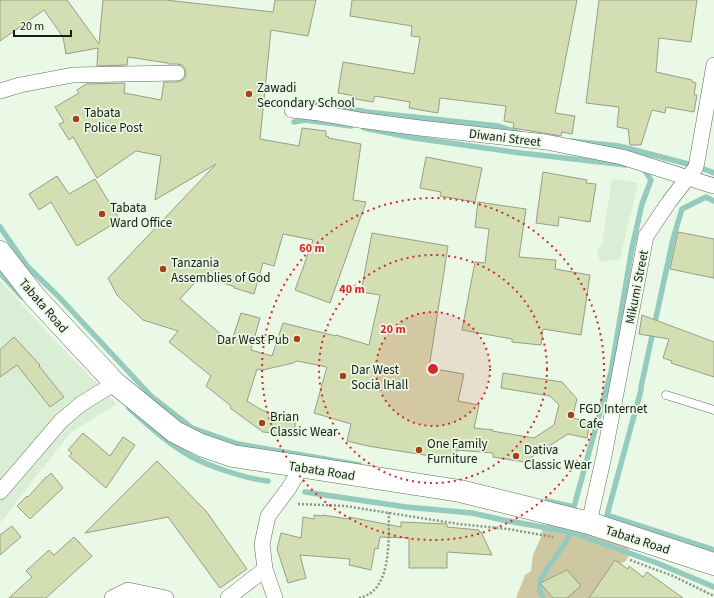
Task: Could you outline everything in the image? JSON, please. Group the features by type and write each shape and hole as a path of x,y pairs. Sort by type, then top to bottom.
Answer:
{"main road":[{"name":"Tabata Road","path":"0,252 35,297 115,383 175,432 201,445 233,456 460,491 589,523 714,564"}],"street":[{"name":"Mikumi Street","path":"589,523 604,456 646,236 696,166 714,65"},
{"path":"0,91 20,85 73,75 177,73"},
{"name":"Diwani Street","path":"292,110 420,128 546,142 622,157 714,186"},
{"path":"0,492 61,421 81,404 115,383"},
{"path":"275,598 265,569 262,544 268,516 289,488 302,466"},
{"path":"228,598 265,569"},
{"path":"112,598 128,590 166,598"}],"lane":[{"path":"666,395 714,410"}],"path":[{"path":"276,504 345,506 459,524 508,529 557,538"},
{"path":"359,598 366,596 377,586 384,574 388,546 389,512"},
{"path":"627,559 673,576 714,596"}],"shaded area":[{"path":"612,179 638,183 620,259 600,262 597,251 602,244"},
{"path":"0,281 117,404 70,433 0,523"},
{"path":"550,523 625,544 631,552 626,561 616,566 609,598 516,598 525,575 531,571 533,555 541,537 543,527"}],"building":[{"path":"0,0 67,0 99,44 103,0 166,0 273,12 275,0 316,0 308,36 271,30 260,139 299,146 302,128 326,131 326,136 329,137 328,138 361,144 353,200 366,202 330,303 295,290 313,240 283,234 274,266 263,263 254,294 234,288 235,287 202,275 180,299 231,343 241,313 260,318 251,350 272,356 283,323 336,335 369,345 380,295 361,292 372,233 448,246 429,368 464,374 458,401 479,405 474,428 534,438 554,425 559,405 550,396 501,388 503,373 562,382 577,399 572,418 590,422 587,438 568,434 524,462 493,457 493,453 457,450 456,460 368,446 347,441 351,424 314,413 327,367 297,361 263,370 257,369 247,401 276,416 295,418 295,435 263,432 230,408 231,406 206,386 211,376 169,342 178,331 143,320 117,295 108,278 216,164 155,200 161,156 136,151 97,178 73,137 69,140 59,124 64,122 55,107 79,93 77,90 86,84 125,83 124,93 161,100 164,82 177,82 182,80 185,78 185,69 182,65 128,57 127,65 97,66 98,48 66,54 63,37 44,10 0,41"},
{"path":"352,0 577,0 555,113 575,116 572,134 562,132 561,136 513,128 514,123 504,121 506,106 440,98 438,113 409,108 410,102 375,96 373,102 355,99 355,96 338,93 343,62 414,74 420,37 411,36 412,26 350,16"},
{"path":"599,0 697,0 691,42 659,38 656,72 692,80 692,82 696,83 694,95 697,95 694,112 666,107 665,113 652,110 641,145 630,145 628,129 617,127 619,107 586,103"},
{"path":"426,157 482,168 475,202 440,196 441,192 420,188"},
{"path":"543,172 587,180 586,183 596,184 590,222 559,217 558,226 536,223"},
{"name":"Tabata Ward Office","path":"57,176 69,194 95,179 120,220 77,246 51,202 39,210 29,194"},
{"path":"478,202 526,209 519,257 556,260 555,269 590,275 581,335 543,329 541,345 512,342 512,339 462,330 475,262 485,263 489,229 475,227"},
{"path":"678,232 714,239 714,278 670,269"},
{"path":"642,315 714,342 714,377 671,363 672,361 663,358 669,339 639,334"},
{"path":"14,337 40,365 39,366 64,397 50,407 17,365 0,377 0,350"},
{"path":"83,433 110,456 123,437 135,445 106,488 69,456 72,453 68,450"},
{"path":"157,461 206,511 247,569 220,588 168,517 85,533"},
{"path":"51,473 63,488 30,519 17,506 27,496 28,497"},
{"path":"314,515 348,519 349,517 401,527 401,522 447,524 447,527 479,530 492,555 447,552 447,568 409,568 409,538 380,537 378,549 375,548 371,570 349,565 350,559 300,555 306,578 288,583 277,549 281,533 301,538 303,517 314,519"},
{"path":"12,526 21,537 0,555 0,535"},
{"path":"74,537 92,556 46,598 9,598 32,577 26,571 49,550 54,555"},
{"path":"615,560 628,569 629,566 643,577 647,572 683,598 589,598"},
{"path":"567,570 581,586 567,598 553,598 540,583"}],"waterway":[{"path":"295,102 334,106 367,112 498,126 520,133"},
{"path":"294,122 305,120 351,126"},
{"path":"364,128 414,138 521,153 626,165"},
{"path":"571,141 619,146 688,164"},
{"path":"547,501 574,507 611,372 632,248 642,204 651,180 643,168 641,168"},
{"path":"704,169 714,173"},
{"path":"641,387 673,239 682,209 706,197 714,201"},
{"path":"0,227 27,266 58,296 152,397 192,428 238,444 360,465"},
{"path":"0,273 22,297"},
{"path":"641,390 607,515 714,550"},
{"path":"129,408 167,441 192,457 229,472 268,481"},
{"path":"305,492 406,507 472,513 570,532 657,563 714,587"},
{"path":"543,598 540,583 570,532"}],"place":[{"name":"Zawadi Secondary School","path":"249,94"},
{"name":"Tabata Police Post","path":"76,119"},
{"name":"Tabata Ward Office","path":"102,214"},
{"name":"Tanzania Assemblies of God","path":"163,269"},
{"name":"Dar West Pub","path":"297,339"},
{"name":"Dar West Socia lHall","path":"343,376"},
{"name":"FGD Internet Cafe","path":"571,415"},
{"name":"Brian Classic Wear","path":"262,423"},
{"name":"One Family Furniture","path":"419,450"},
{"name":"Dativa Classic Wear","path":"516,456"}]}
